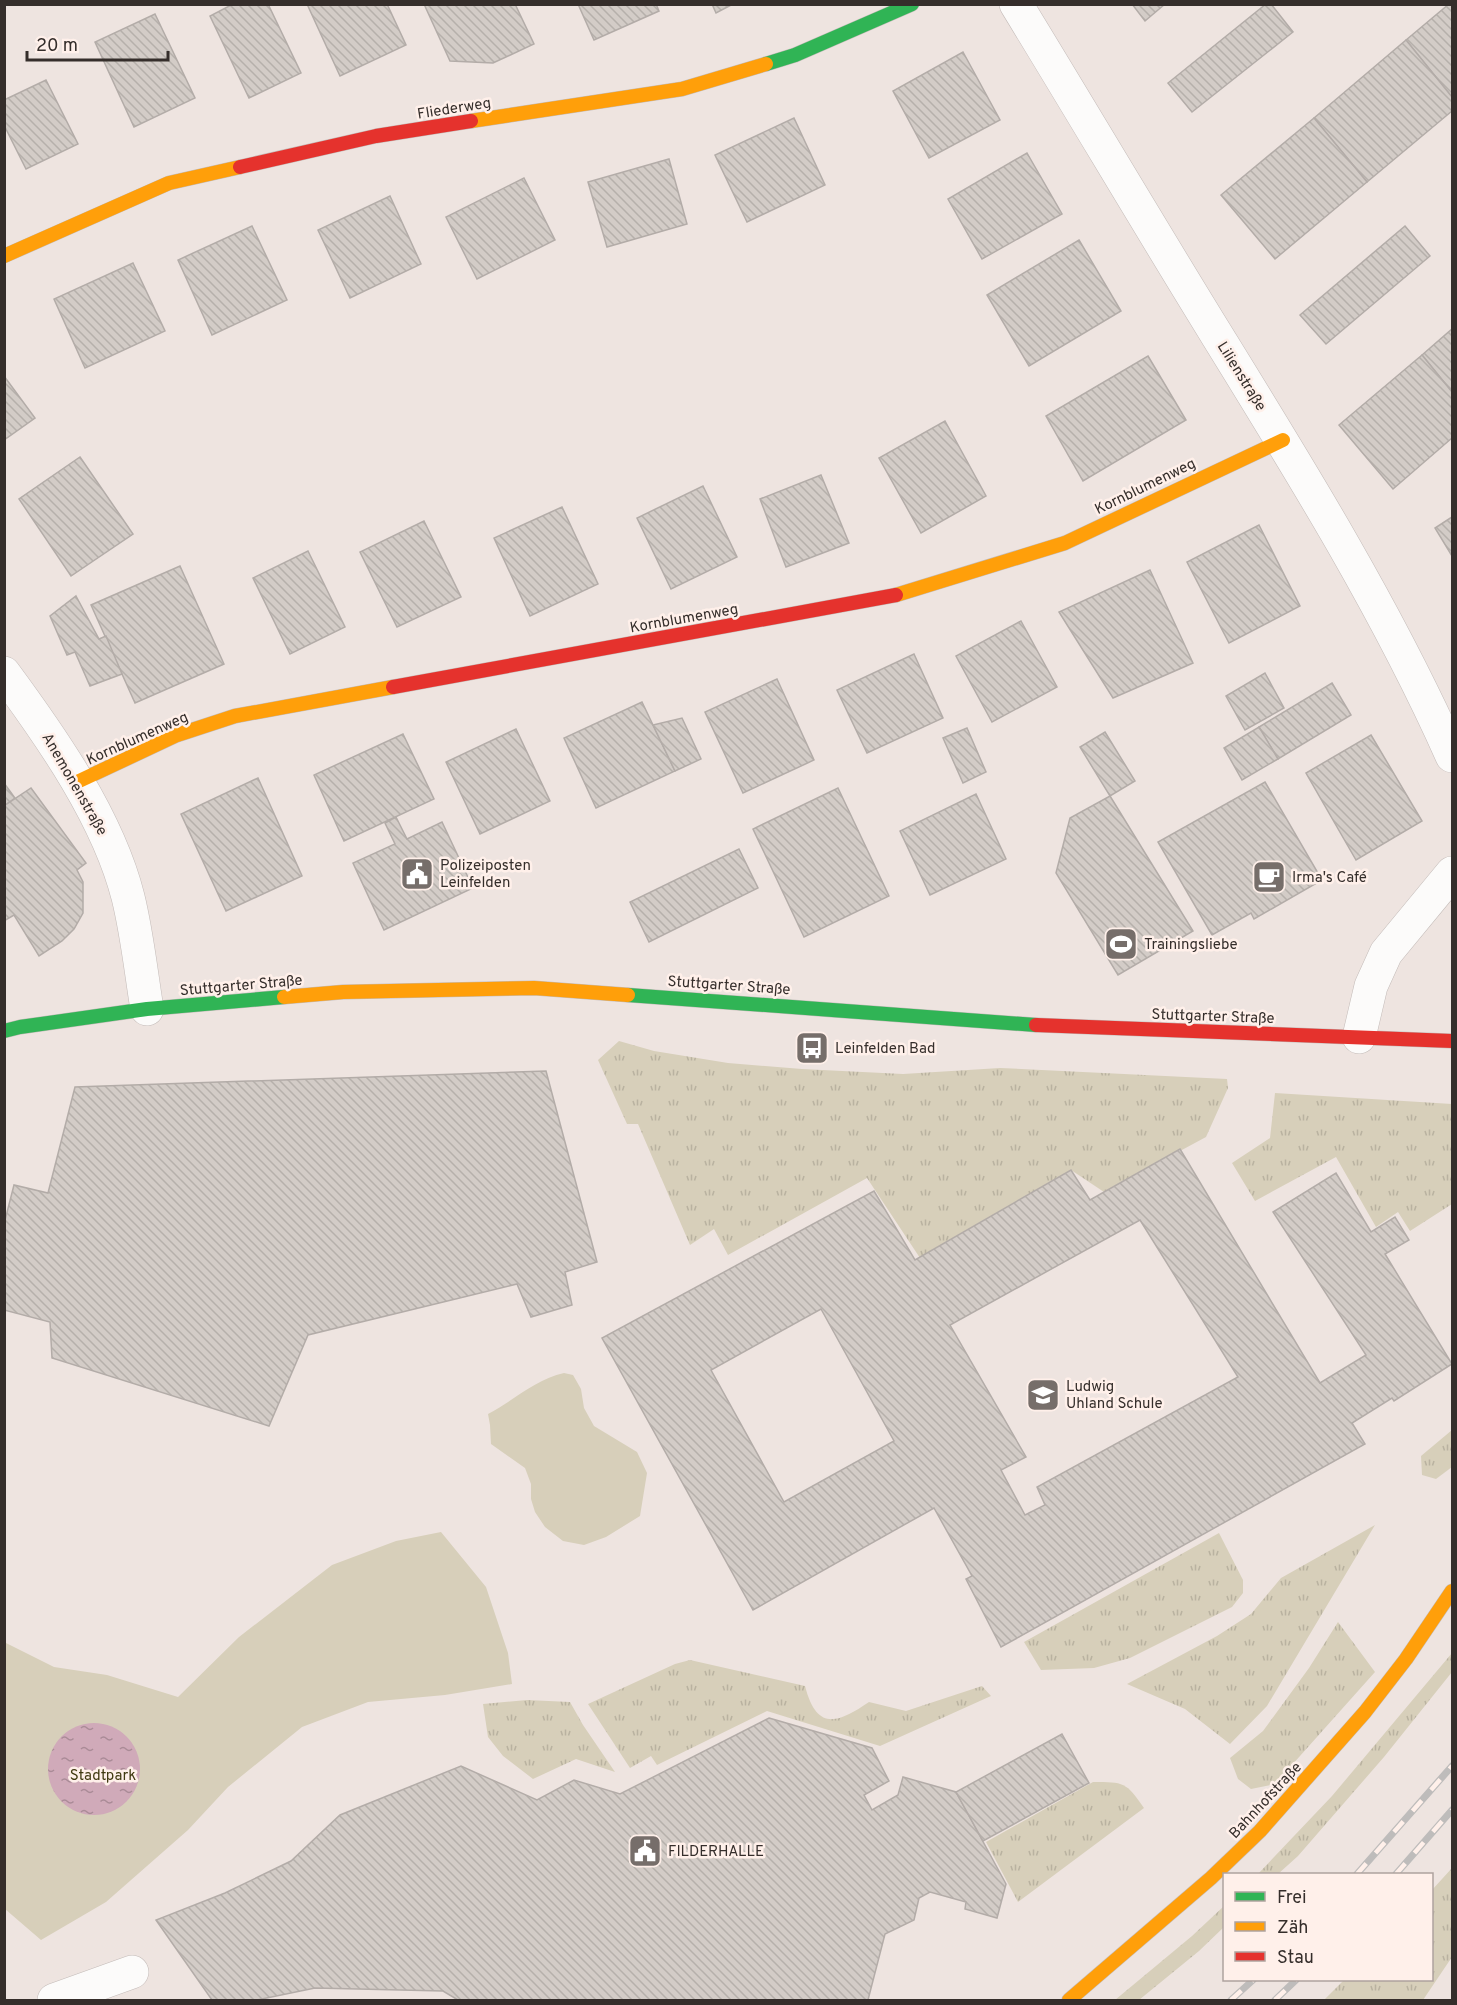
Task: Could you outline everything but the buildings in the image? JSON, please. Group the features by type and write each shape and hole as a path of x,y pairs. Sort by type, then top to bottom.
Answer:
{"street":[{"name":"Fliederweg","path":"4,256 169,183 376,136 682,89 795,55 912,4"},
{"name":"Lilienstraße","path":"1016,4 1282,440 1392,630 1427,699 1452,756"},
{"name":"Kornblumenweg","path":"77,782 177,735 235,716 898,596 1065,543 1282,440"},
{"name":"Anemonenstraße","path":"4,674 30,708 77,782 106,835 128,896 147,1010"},
{"path":"1359,1037 1371,986 1386,953 1452,873"},
{"name":"Stuttgarter Straße","path":"4,1031 147,1010 343,992 534,988 1076,1028 1452,1041"},
{"name":"Bahnhofstraße","path":"1069,2001 1211,1878 1260,1831 1317,1769 1372,1703 1406,1659 1452,1591"},
{"path":"54,2001 132,1972"}],"green space":[{"path":"619,1041 654,1051 728,1063 802,1069 903,1074 1000,1068 1227,1079 1228,1088 1206,1137 1104,1192 1071,1170 920,1258 867,1178 728,1255 714,1229 690,1245 638,1124 627,1124 598,1060"},
{"path":"1275,1093 1452,1104 1452,1204 1410,1231 1398,1212 1376,1227 1336,1157 1255,1201 1232,1163 1270,1138"},
{"path":"564,1373 573,1375 581,1389 584,1408 594,1426 637,1452 647,1473 640,1516 606,1537 584,1545 563,1541 545,1527 535,1512 531,1499 531,1484 525,1468 491,1444 488,1414 534,1385"},
{"path":"1452,1430 1452,1467 1436,1479 1422,1475 1421,1456"},
{"path":"1375,1525 1267,1706 1230,1744 1185,1709 1127,1684 1217,1636 1251,1614 1281,1578"},
{"name":"Stadtpark","path":"441,1532 486,1587 508,1653 512,1684 445,1695 368,1702 302,1727 228,1787 188,1830 106,1902 41,1940 5,1909 4,1642 54,1667 107,1675 178,1697 239,1637 332,1565 396,1541"},
{"path":"1219,1533 1243,1580 1243,1593 1232,1607 1130,1658 1094,1668 1041,1670 1024,1642"},
{"path":"1338,1622 1375,1672 1275,1784 1251,1789 1238,1779 1230,1758 1263,1731 1309,1668"},
{"path":"1452,1653 1452,1672 1384,1757 1298,1856 1279,1873 1259,1873 1332,1796"},
{"path":"690,1660 805,1686 816,1711 822,1717 830,1719 848,1715 869,1702 906,1711 982,1686 991,1696 880,1746 767,1711 657,1765 651,1756 630,1768 588,1704 675,1664"},
{"path":"527,1700 570,1702 615,1772 576,1759 533,1779 503,1756 488,1737 483,1704"},
{"path":"1093,1782 1112,1782 1123,1785 1133,1793 1144,1808 1018,1902 986,1842"},
{"path":"1452,1868 1452,1957 1423,2000 1324,2000 1343,1981 1433,1981 1433,1889"},
{"path":"1223,1907 1223,1928 1199,1951 1139,2000 1115,2000"}],"water":[{"path":"94,1723 111,1727 126,1737 136,1752 140,1769 136,1786 126,1801 111,1811 94,1815 77,1811 62,1801 52,1786 48,1769 52,1752 62,1737 77,1727"}],"railway":[{"path":"1358,1873 1452,1766"},
{"path":"1397,1873 1452,1810"},
{"path":"1231,2000 1252,1981"},
{"path":"1275,2000 1295,1981"}],"traffic: fast":[{"path":"766,64 795,55 912,4"},
{"path":"628,995 1036,1025"},
{"path":"4,1031 147,1009 284,997"}],"traffic: slow":[{"path":"471,121 682,89 766,64"},
{"path":"4,256 169,183 240,167"},
{"path":"896,595 1065,543 1283,440"},
{"path":"77,782 177,735 235,716 393,687"},
{"path":"284,997 343,992 534,988 628,995"},
{"path":"1069,2000 1211,1878 1260,1831 1365,1712 1406,1659 1452,1591"}],"traffic: jam":[{"path":"240,167 376,136 471,121"},
{"path":"393,687 896,595"},
{"path":"1036,1025 1452,1041"}],"place":[{"name":"Polizeiposten Leinfelden","path":"417,874"},
{"name":"Irma's Café","path":"1269,877"},
{"name":"Trainingsliebe","path":"1121,944"},
{"name":"Leinfelden Bad","path":"812,1048"},
{"name":"Ludwig Uhland Schule","path":"1043,1395"},
{"name":"FILDERHALLE","path":"645,1851"}]}
